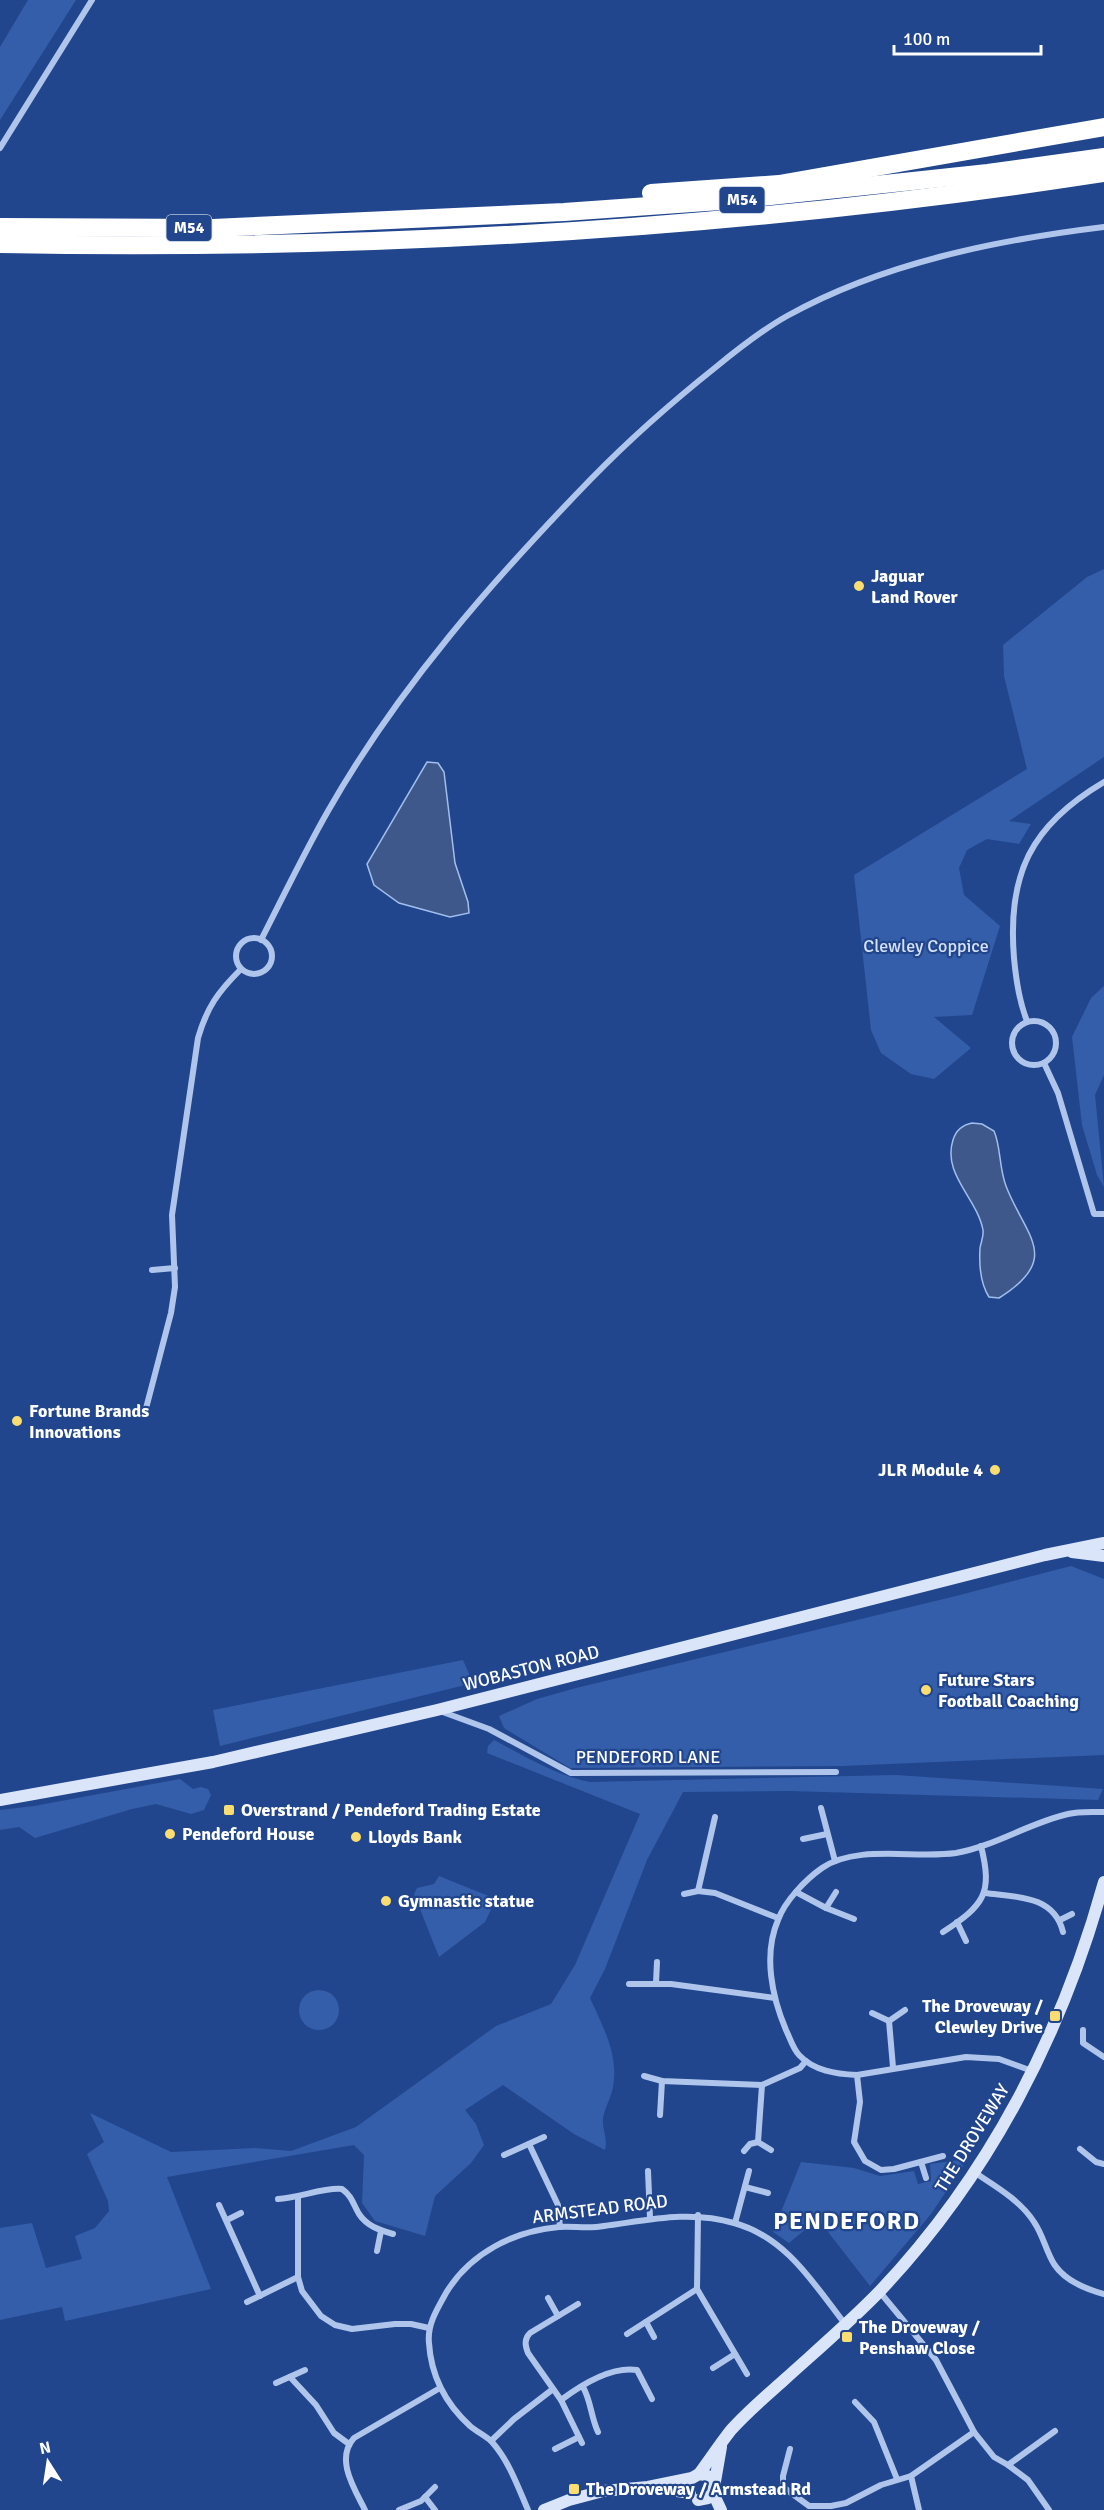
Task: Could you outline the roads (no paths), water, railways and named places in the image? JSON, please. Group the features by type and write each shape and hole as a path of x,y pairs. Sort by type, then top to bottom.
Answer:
{"highway":[{"path":"378,220 507,205 779,184 1104,127"},
{"name":"M54","path":"0,227 213,228 734,200 988,173 1104,157"},
{"name":"M54","path":"0,244 220,244 431,238 570,231 738,219 992,190 1104,173"}],"street":[{"path":"0,148 92,0"},
{"path":"261,940 328,811 418,675 483,595 552,519 616,453 675,399 735,351 785,317 828,296 893,271 955,254 1064,232 1104,227"},
{"path":"1027,1021 1022,1010 1016,979 1013,945 1013,913 1021,869 1035,842 1046,828 1079,798 1104,782"},
{"path":"249,939 261,940 271,952 272,960 269,967 255,975 248,974 241,969 236,957 239,946 249,939"},
{"path":"144,1416 171,1313 175,1268 172,1215 198,1038 204,1015 214,998 241,969"},
{"path":"1036,1020 1046,1023 1053,1030 1056,1048 1052,1057 1044,1063 1025,1064 1017,1058 1012,1050 1011,1041 1019,1025 1036,1020"},
{"path":"1044,1063 1058,1093 1094,1214 1104,1215"},
{"path":"152,1270 175,1268"},
{"name":"WOBASTON ROAD","path":"0,1800 213,1762 437,1710 1104,1543"},
{"name":"WOBASTON ROAD","path":"1065,1551 1104,1556"},
{"name":"PENDEFORD LANE","path":"437,1710 489,1729 571,1773 836,1772"},
{"path":"821,1808 835,1861"},
{"path":"1034,2072 999,2059 966,2057 857,2074 840,2074 819,2069 797,2053 775,1998 771,1970 772,1939 778,1918 796,1892 814,1874 835,1861 897,1854 956,1852 981,1846 1070,1813 1104,1812"},
{"path":"698,1891 715,1817"},
{"path":"803,1839 827,1834"},
{"path":"943,1932 957,1922 985,1893 986,1866 981,1846"},
{"name":"THE DROVEWAY","path":"695,2476 748,2412 845,2325 922,2245 974,2172 1034,2072 1064,2006 1100,1909 1104,1882"},
{"path":"684,1894 698,1891 715,1893 778,1918"},
{"path":"796,1892 826,1908 854,1919"},
{"path":"826,1908 836,1892"},
{"path":"985,1893 1040,1902 1053,1910 1060,1920 1063,1932"},
{"path":"1060,1920 1072,1914"},
{"path":"957,1922 966,1941"},
{"path":"656,1983 657,1962"},
{"path":"629,1984 656,1983 775,1998"},
{"path":"888,2021 904,2010"},
{"path":"872,2013 888,2021"},
{"path":"888,2021 892,2067"},
{"path":"1083,2030 1083,2043 1104,2057"},
{"path":"644,2076 662,2081 762,2085 800,2068 806,2061"},
{"path":"857,2074 860,2102 854,2142 865,2161 881,2170 894,2169 943,2156"},
{"path":"660,2115 662,2081"},
{"path":"758,2142 762,2085"},
{"path":"504,2155 544,2137"},
{"path":"744,2151 750,2144 758,2142 771,2150"},
{"path":"529,2144 558,2205 560,2227"},
{"path":"1080,2149 1096,2162 1104,2164"},
{"path":"921,2162 926,2178"},
{"path":"648,2171 650,2218"},
{"path":"735,2223 749,2171"},
{"path":"974,2172 1012,2197 1034,2222 1054,2265 1059,2270 1076,2284 1104,2294"},
{"path":"745,2187 768,2193"},
{"path":"278,2199 298,2198 335,2188 342,2189 353,2200 367,2223 381,2231 393,2234"},
{"path":"298,2198 298,2277 302,2291 321,2316 335,2325 352,2329 411,2324 429,2328"},
{"path":"219,2205 260,2295"},
{"path":"227,2220 241,2213"},
{"path":"698,2215 697,2289 747,2374"},
{"name":"ARMSTEAD ROAD","path":"528,2510 506,2461 491,2441 460,2416 440,2388 430,2357 429,2328 436,2310 450,2286 483,2253 508,2239 560,2227 601,2227 650,2218 698,2215 735,2223 779,2245 805,2272 845,2325"},
{"path":"377,2251 381,2231"},
{"path":"247,2302 298,2277"},
{"path":"627,2334 697,2289"},
{"path":"879,2291 936,2360 974,2432 994,2457 1028,2480 1045,2509"},
{"path":"548,2298 558,2316"},
{"path":"555,2449 580,2440 561,2400 528,2353 525,2345 526,2336 578,2304"},
{"path":"645,2322 654,2337"},
{"path":"713,2368 735,2354"},
{"path":"561,2400 607,2373 630,2369 638,2370 652,2399"},
{"path":"276,2383 305,2370"},
{"path":"290,2377 316,2405 334,2433 348,2444"},
{"path":"583,2387 588,2396 591,2416 598,2432"},
{"path":"365,2510 345,2464 348,2444 354,2438 440,2388"},
{"path":"491,2441 514,2419 553,2389"},
{"path":"855,2402 874,2422 897,2480"},
{"path":"1008,2465 1055,2431"},
{"path":"790,2449 783,2476 783,2487 809,2506 832,2508 911,2476 974,2432"},
{"name":"THE DROVEWAY","path":"713,2487 721,2444"},
{"path":"544,2510 569,2500 603,2491 648,2487 708,2475 722,2510"},
{"path":"695,2476 688,2485 694,2496 708,2510"},
{"path":"911,2476 919,2510"},
{"path":"399,2510 425,2498 435,2487"},
{"path":"648,2487 708,2498 713,2487"},
{"path":"425,2498 435,2510"}],"place":[{"name":"Jaguar Land Rover","path":"859,586"},
{"name":"Fortune Brands Innovations","path":"17,1421"},
{"name":"JLR Module 4","path":"995,1470"},
{"name":"Future Stars Football Coaching","path":"926,1690"},
{"name":"Overstrand / Pendeford Trading Estate","path":"229,1810"},
{"name":"Pendeford House","path":"170,1834"},
{"name":"Lloyds Bank","path":"356,1837"},
{"name":"Gymnastic statue","path":"386,1901"},
{"name":"The Droveway / Clewley Drive","path":"1055,2016"},
{"name":"The Droveway / Penshaw Close","path":"847,2337"},
{"name":"The Droveway / Armstead Rd","path":"574,2489"}],"district":[{"name":"PENDEFORD","path":"847,2221"}],"park label":[{"name":"Clewley Coppice","path":"926,946"}]}
